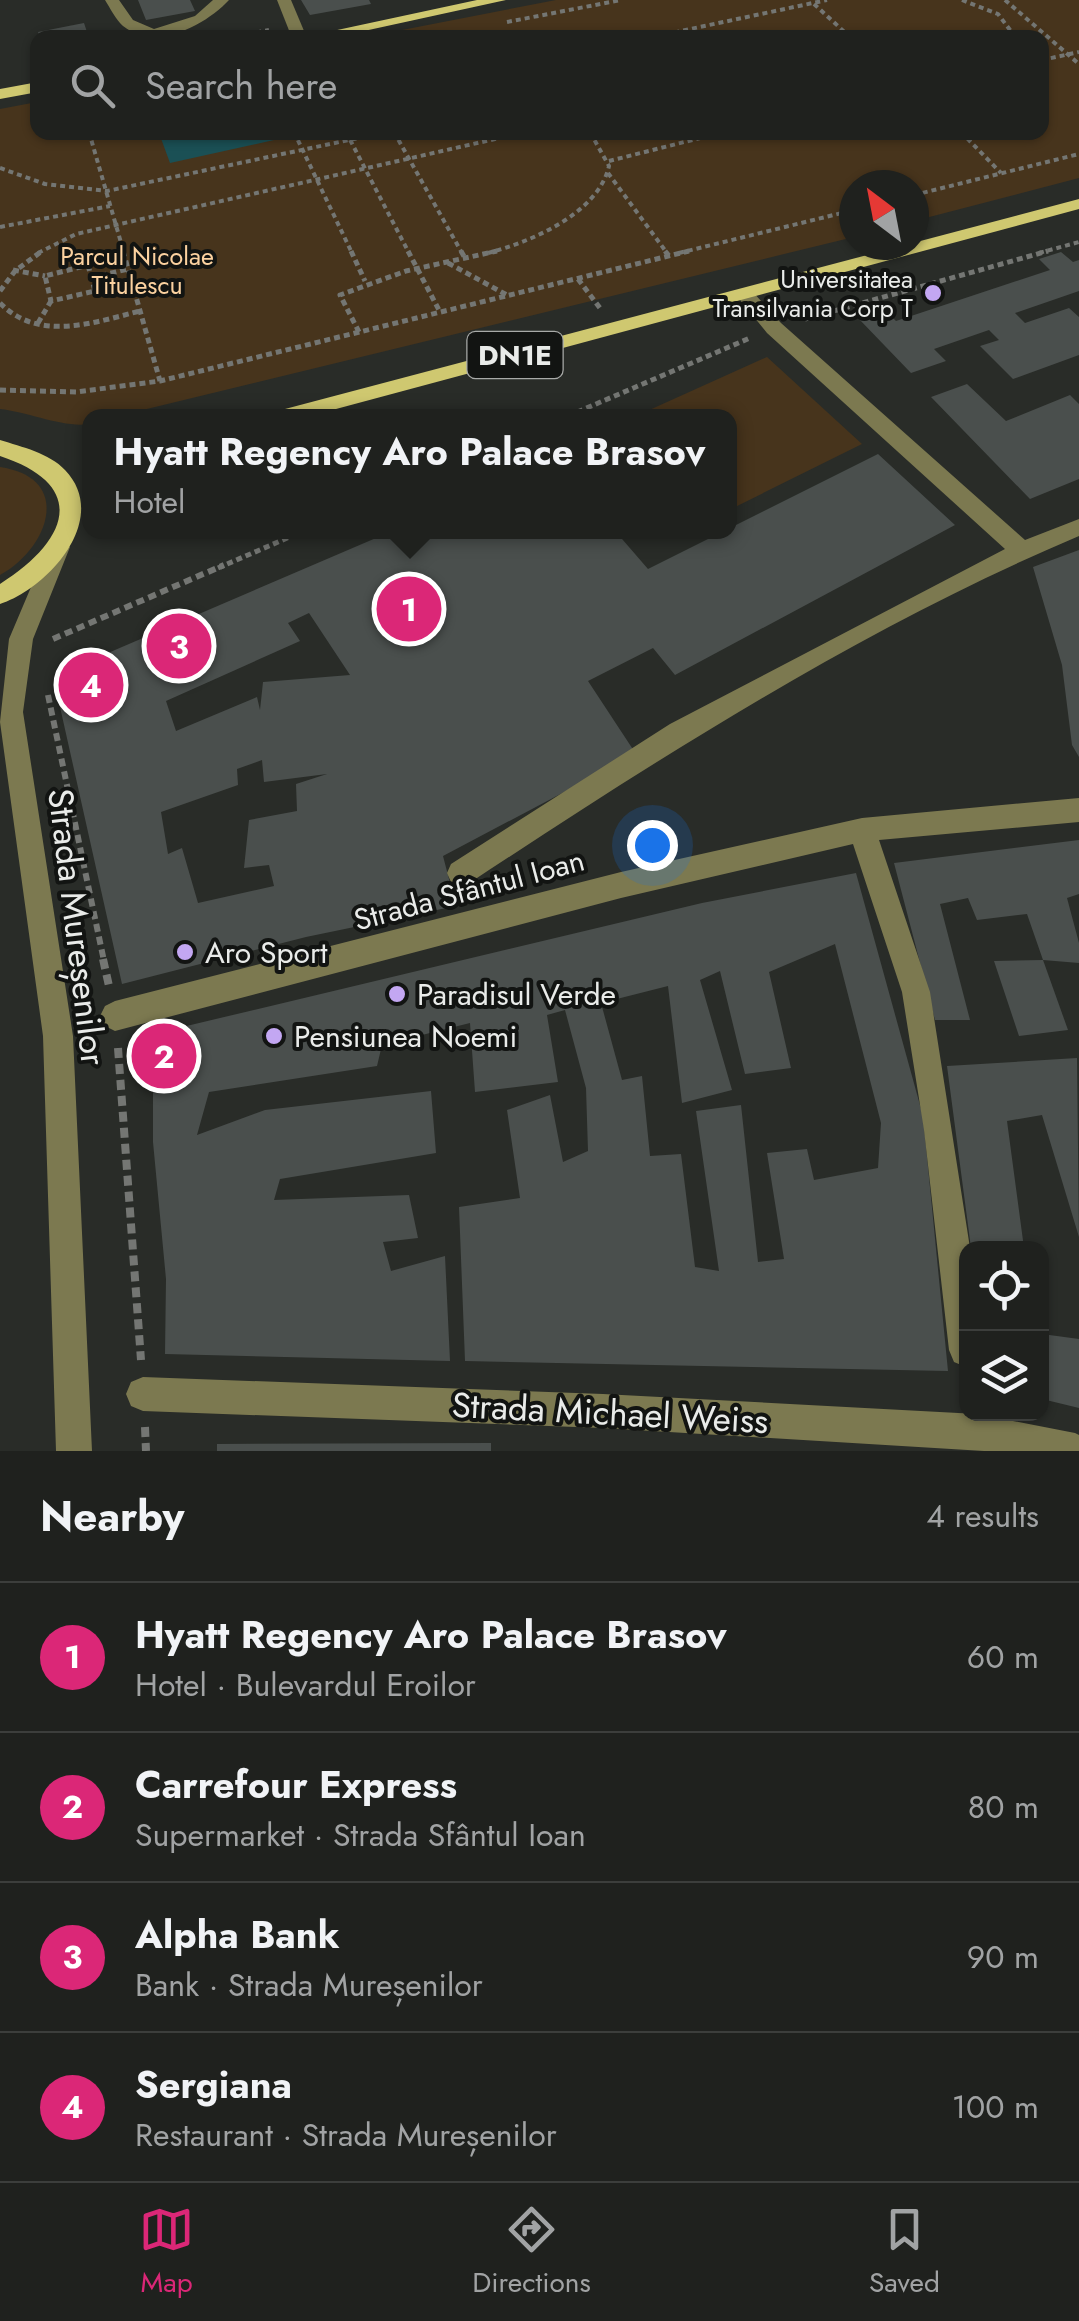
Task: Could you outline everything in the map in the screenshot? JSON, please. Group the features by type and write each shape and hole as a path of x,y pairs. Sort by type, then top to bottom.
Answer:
{"main road":[{"path":"345,30 499,0"},
{"path":"0,94 30,88"},
{"name":"DN1E","path":"311,409 1076,209"},
{"path":"0,448 28,454 51,466 66,484 72,507"},
{"path":"0,595 43,566 61,542 72,507 82,495"}],"street":[{"path":"112,0 128,23 144,30"},
{"path":"166,30 200,19 222,0"},
{"path":"284,0 300,30"},
{"path":"744,294 774,328 1020,549"},
{"path":"461,873 679,732 1020,549 1079,527"},
{"path":"982,539 1020,549"},
{"name":"Strada Mureșenilor","path":"61,542 21,639 6,704 58,1036 74,1451"},
{"name":"Strada Sfântul Ioan","path":"116,1016 620,885 862,830 1079,810"},
{"path":"862,830 916,992 939,1130 964,1331"},
{"name":"Strada Michael Weiss","path":"143,1394 603,1411 977,1432 1075,1451"}],"path":[{"path":"501,23 620,0"},
{"path":"686,30 827,0"},
{"path":"962,0 998,14 1010,30"},
{"path":"1005,0 1040,30"},
{"path":"813,3 842,30"},
{"path":"998,14 1017,10"},
{"path":"1049,38 1079,64"},
{"path":"1049,58 1079,52"},
{"path":"91,140 160,381"},
{"path":"298,140 365,282"},
{"path":"0,168 45,184 107,191 350,140 440,312"},
{"path":"396,140 465,258"},
{"path":"1,288 13,270 59,241 114,223 490,140"},
{"path":"359,332 340,295 365,282 494,254 551,229 588,204 608,172 609,161 595,140"},
{"path":"609,161 690,140"},
{"path":"969,140 1002,173"},
{"path":"929,191 1079,154"},
{"path":"608,172 669,256"},
{"path":"0,227 110,206"},
{"path":"0,390 76,392 160,381 839,214"},
{"path":"584,409 774,328 1079,242"},
{"path":"448,263 508,296"},
{"path":"13,270 45,276 88,266 95,291 51,301"},
{"path":"91,278 128,269"},
{"path":"38,323 51,301 45,276"},
{"path":"0,303 3,310 19,320 57,326 99,321 140,310"},
{"path":"38,645 285,539"},
{"path":"46,684 116,1016 146,1451"}],"green space":[{"name":"Parcul Nicolae Titulescu","path":"556,0 1079,0 1079,178 929,217 929,170 839,170 839,241 147,409 82,409 82,424 0,409 0,109 30,103 30,140 1049,140 1049,30 402,30"},
{"path":"767,357 862,444 737,506 737,409 652,409"},
{"path":"0,467 23,474 38,485 45,499 46,515 31,548 0,575"}],"water":[{"path":"162,140 274,140 170,163"}],"building":[{"path":"138,0 190,0 195,11 146,20"},
{"path":"301,0 369,0 371,4 310,15"},
{"path":"84,23 86,30 48,30"},
{"path":"1061,252 1073,262 1079,260 1079,291 1015,313 1025,323 1069,308 1079,317 1079,355 1013,379 980,346 999,340 989,330 934,349 946,361 911,373 859,319 885,310 896,321 1050,270 1039,259"},
{"path":"967,384 1006,421 1070,395 1079,404 1079,479 1030,499 931,397"},
{"path":"878,454 955,525 675,675 653,648 588,681 636,754 443,856 456,906 306,937 122,984 56,689 87,662 374,539 622,539 648,569 708,539 737,539 737,524","holes":["309,613 350,675 263,682 260,710 257,697 176,731 166,701 300,641 288,623","262,760 264,782 327,774 296,784 297,811 249,820 244,868 269,865 274,886 198,903 182,848 168,854 161,812 238,785 237,769"]},
{"path":"1079,550 1079,757 1072,745 1062,665 1033,567"},
{"path":"1079,840 1079,894 1067,898 1079,943 1079,963 1043,960 1027,914 977,920 968,898 940,904 970,1020 935,1020 894,863"},
{"path":"856,873 923,1116 948,1371 465,1361 459,1207 520,1198 507,1110 550,1095 563,1162 588,1151 586,1088 565,1010 547,1015 558,1082 475,1092 470,1023 382,1045 377,1066 209,1092 197,1135 265,1110 431,1091 436,1153 280,1179 274,1200 409,1195 418,1238 383,1242 391,1271 445,1256 450,1361 165,1354 166,1279 153,1142 153,1034 702,903","holes":["835,944 881,1123 878,1168 814,1180 807,1149 767,1153 784,1259 758,1262 741,1105 696,1111 719,1271 695,1267 681,1154 650,1156 642,1076 622,1080 601,1003 668,986 682,1103 732,1090 700,980 720,971 745,1074 791,1068 769,972"]},
{"path":"1043,960 1068,1030 1019,1036 994,961"},
{"path":"1077,1058 1079,1237 1042,1115 1007,1121 1023,1241 970,1241 947,1066"},
{"path":"1049,1335 1079,1339 1079,1408 1049,1401"},
{"path":"491,1443 491,1451 217,1451 217,1444"}],"place":[{"name":"Universitatea Transilvania Corp T","path":"933,293"},
{"name":"Hyatt Regency Aro Palace Brasov","path":"409,609"},
{"name":"Alpha Bank","path":"179,646"},
{"name":"Sergiana","path":"91,685"},
{"name":"Aro Sport","path":"185,952"},
{"name":"Paradisul Verde","path":"397,994"},
{"name":"Pensiunea Noemi","path":"274,1036"},
{"name":"Carrefour Express","path":"164,1056"}]}
